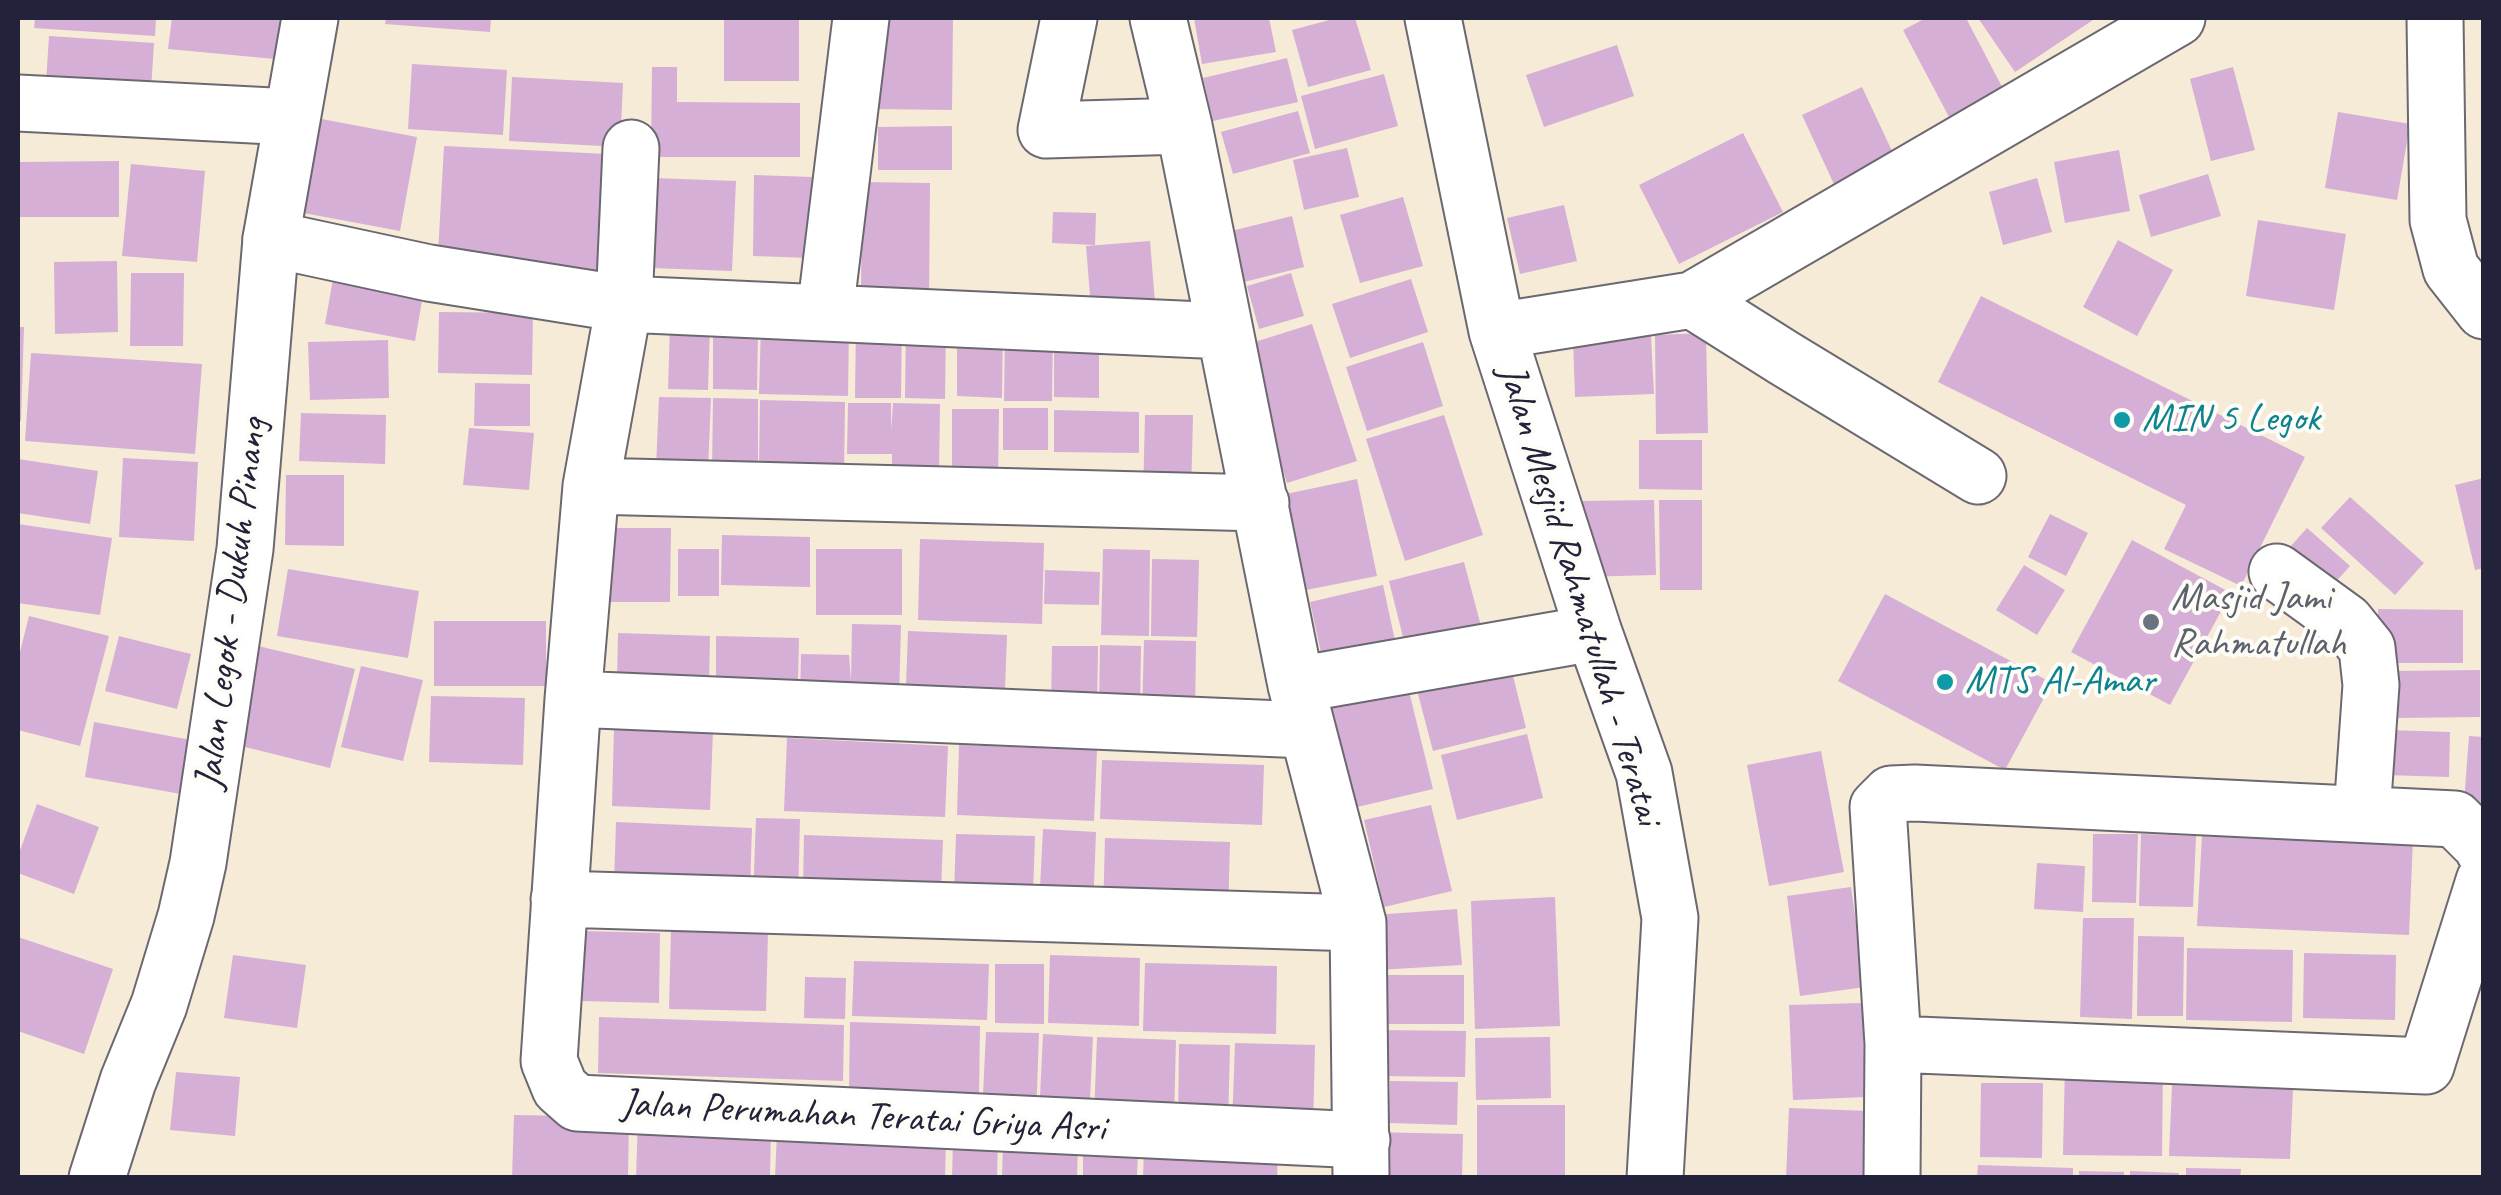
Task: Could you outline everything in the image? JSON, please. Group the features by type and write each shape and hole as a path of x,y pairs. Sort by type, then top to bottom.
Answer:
{"street":[{"name":"Jalan Legok - Dukuh Pinang","path":"97,1178 128,1081 159,1005 198,863 245,549 271,239 310,18"},
{"path":"825,314 861,18"},
{"path":"1069,18 1046,130 1184,126"},
{"name":"Jalan Perumahan Teratai Griya Asri","path":"631,148 624,304 591,486 573,699 549,1061 560,1088 577,1103 1362,1159 1358,923 1301,707 1184,126 1158,18"},
{"name":"Jalan Mesjid Rahmatullah - Teratai","path":"1433,18 1496,331 1644,773 1670,918 1656,1178"},
{"path":"1496,331 1692,300 2176,18"},
{"path":"2435,18 2438,220 2451,269 2484,311"},
{"path":"18,103 292,117"},
{"path":"271,239 428,274 624,304 1225,331"},
{"path":"1692,300 1978,476"},
{"path":"591,486 1261,503"},
{"path":"2277,572 2346,622 2366,648 2371,685 2362,813"},
{"path":"573,699 1301,707 1594,633"},
{"path":"1892,1178 1893,1044 1878,807 1891,794 2455,819 2484,850"},
{"path":"1893,1044 2426,1066 2484,881"},
{"path":"559,899 1358,923"}],"building":[{"path":"35,18 156,18 155,36 34,28"},
{"path":"172,18 280,18 275,59 168,49"},
{"path":"386,18 491,18 490,32 385,24"},
{"path":"724,18 799,18 799,81 724,81"},
{"path":"874,18 953,18 952,110 873,109"},
{"path":"1194,18 1269,18 1276,52 1202,64"},
{"path":"1337,18 1355,18 1371,70 1308,87 1292,30"},
{"path":"1926,18 1966,18 2011,104 1957,132 1903,30"},
{"path":"1978,18 2096,18 2015,72"},
{"path":"49,36 154,43 150,106 45,99"},
{"path":"1617,45 1634,96 1544,127 1526,75"},
{"path":"1287,58 1298,102 1213,121 1203,78"},
{"path":"412,64 507,70 503,135 408,129"},
{"path":"652,67 677,67 677,102 800,103 800,157 651,157"},
{"path":"2233,67 2255,150 2211,161 2190,79"},
{"path":"1384,74 1398,126 1315,149 1301,96"},
{"path":"512,77 623,83 620,147 509,141"},
{"path":"1862,87 1900,168 1839,195 1802,115"},
{"path":"1298,111 1310,153 1233,174 1221,132"},
{"path":"2338,112 2410,124 2397,200 2325,188"},
{"path":"311,117 417,137 400,231 293,211"},
{"path":"952,126 952,170 878,170 878,127"},
{"path":"1743,133 1783,212 1679,264 1639,185"},
{"path":"444,146 607,154 601,279 437,271"},
{"path":"1347,148 1359,197 1304,210 1293,160"},
{"path":"2119,150 2130,211 2065,223 2054,162"},
{"path":"119,161 119,217 18,217 18,162"},
{"path":"131,164 205,171 197,262 122,256"},
{"path":"2208,174 2221,216 2151,237 2139,195"},
{"path":"754,175 813,177 811,258 753,256"},
{"path":"653,178 736,181 732,271 650,268"},
{"path":"2037,178 2052,232 2003,245 1989,192"},
{"path":"862,182 930,183 929,302 861,301"},
{"path":"1403,197 1423,266 1360,283 1340,215"},
{"path":"1564,205 1577,261 1520,274 1507,218"},
{"path":"1053,212 1096,213 1095,245 1052,243"},
{"path":"1292,216 1304,267 1232,285 1219,234"},
{"path":"2258,220 2346,234 2334,310 2246,296"},
{"path":"2118,240 2173,270 2137,336 2083,307"},
{"path":"1150,241 1156,314 1092,320 1086,246"},
{"path":"117,261 118,332 55,334 54,262"},
{"path":"131,273 184,273 183,346 130,346"},
{"path":"1291,273 1304,316 1259,329 1247,286"},
{"path":"333,279 423,295 415,341 325,324"},
{"path":"1411,279 1428,332 1350,358 1332,304"},
{"name":"MIN 5 Legok","path":"1981,296 2305,457 2241,586 2164,549 2186,505 1938,382"},
{"path":"439,312 533,313 532,375 438,373"},
{"path":"856,321 902,321 901,398 855,398"},
{"path":"906,323 946,324 945,399 905,398"},
{"path":"957,323 1003,324 1002,398 957,396"},
{"path":"670,324 710,324 708,390 668,389"},
{"path":"1312,324 1357,461 1287,483 1242,346"},
{"path":"761,325 849,328 848,396 759,394"},
{"path":"18,327 24,327 21,421 18,421"},
{"path":"1005,327 1053,328 1052,401 1004,401"},
{"path":"713,330 758,330 757,390 713,389"},
{"path":"1054,330 1099,331 1099,398 1054,397"},
{"path":"1706,333 1708,433 1656,434 1655,335"},
{"path":"1651,336 1654,394 1575,397 1573,339"},
{"path":"388,340 389,398 310,400 308,342"},
{"path":"1423,342 1443,406 1367,431 1346,367"},
{"path":"31,353 202,364 195,454 25,441"},
{"path":"475,383 530,384 530,426 474,426"},
{"path":"659,397 711,398 708,470 656,468"},
{"path":"713,398 758,399 758,472 712,471"},
{"path":"760,400 845,402 844,475 759,468"},
{"path":"848,403 891,403 891,431 893,403 940,404 939,474 892,473 892,454 847,454"},
{"path":"1003,408 1048,408 1048,450 1003,450"},
{"path":"952,409 999,409 998,482 952,482"},
{"path":"1054,410 1139,412 1139,453 1054,452"},
{"path":"301,413 386,415 385,464 299,461"},
{"path":"1145,415 1193,415 1191,496 1143,495"},
{"path":"1444,415 1483,535 1405,561 1366,439"},
{"path":"469,428 534,433 529,490 463,485"},
{"path":"1639,440 1702,440 1702,490 1639,489"},
{"path":"123,458 198,462 194,541 119,537"},
{"path":"18,459 98,471 90,524 18,513"},
{"path":"286,475 344,475 344,546 285,545"},
{"path":"2484,478 2484,568 2475,570 2455,485"},
{"path":"1357,479 1377,576 1306,590 1286,494"},
{"path":"2350,497 2424,563 2395,595 2321,528"},
{"path":"1654,500 1656,575 1582,577 1580,501"},
{"path":"1659,500 1702,500 1702,590 1660,590"},
{"path":"2050,514 2088,533 2066,576 2028,557"},
{"path":"18,524 112,538 100,615 18,603"},
{"path":"594,528 671,528 670,602 593,602"},
{"path":"2307,528 2350,566 2325,594 2282,556"},
{"path":"722,535 810,537 810,587 721,585"},
{"path":"920,539 1044,543 1042,624 918,620"},
{"name":"Masjid Jami Rahmatullah","path":"2132,540 2231,593 2170,705 2071,652"},
{"path":"678,549 719,549 719,596 678,596"},
{"path":"816,549 902,549 902,615 816,615"},
{"path":"1103,549 1150,550 1149,636 1101,635"},
{"path":"1152,559 1199,560 1197,637 1151,636"},
{"path":"1464,562 1481,626 1405,645 1389,581"},
{"path":"2024,565 2065,590 2037,635 1996,610"},
{"path":"288,569 419,591 408,658 277,636"},
{"path":"1045,570 1100,572 1099,605 1044,604"},
{"path":"1383,585 1396,645 1323,662 1310,602"},
{"name":"MTS Al-Amar","path":"1885,594 2052,683 2005,770 1838,681"},
{"path":"2378,609 2463,610 2463,663 2377,663"},
{"path":"29,616 109,636 80,746 18,730 18,660"},
{"path":"434,621 546,621 546,686 434,686"},
{"path":"852,624 901,625 899,699 800,702 801,654 849,655 851,681"},
{"path":"908,631 1007,635 1005,690 906,686"},
{"path":"618,633 710,636 709,684 617,682"},
{"path":"119,636 191,654 177,709 105,691"},
{"path":"716,636 799,638 798,679 716,678"},
{"path":"1144,640 1196,641 1195,718 1142,716"},
{"path":"1100,645 1141,646 1140,713 1099,712"},
{"path":"258,646 355,669 330,768 233,744"},
{"path":"1052,646 1098,646 1097,709 1051,709"},
{"path":"1507,652 1526,728 1433,751 1413,675"},
{"path":"361,666 423,680 403,761 341,747"},
{"path":"2480,670 2480,717 2395,718 2394,671"},
{"path":"1406,679 1433,789 1349,809 1322,699"},
{"path":"431,696 525,698 523,765 429,762"},
{"path":"94,722 191,740 181,794 85,777"},
{"path":"614,727 713,730 710,810 612,806"},
{"path":"2388,730 2450,732 2449,777 2386,775"},
{"path":"1527,734 1543,798 1457,820 1441,755"},
{"path":"2469,736 2484,737 2484,803 2464,802"},
{"path":"787,738 948,746 945,817 784,811"},
{"path":"959,745 1097,750 1094,821 957,815"},
{"path":"1821,751 1844,872 1769,886 1747,765"},
{"path":"1102,760 1264,765 1262,825 1100,819"},
{"path":"37,804 99,827 74,894 18,873 18,856"},
{"path":"1431,805 1452,891 1384,907 1364,820"},
{"path":"756,818 800,819 798,899 753,898"},
{"path":"616,822 752,828 750,890 614,885"},
{"path":"1043,829 1096,832 1093,910 1039,907"},
{"path":"956,834 1035,836 1033,895 954,893"},
{"path":"2093,834 2138,834 2136,903 2092,902"},
{"path":"2141,834 2196,836 2193,907 2139,906"},
{"path":"804,835 943,840 941,891 803,887"},
{"path":"2308,835 2413,839 2409,935 2197,926 2202,836 2308,840"},
{"path":"1105,838 1230,842 1228,917 1103,912"},
{"path":"2037,863 2085,866 2083,912 2034,909"},
{"path":"1851,887 1865,987 1800,996 1787,896"},
{"path":"1555,897 1560,1026 1475,1029 1471,901"},
{"path":"1457,909 1462,965 1378,970 1374,915"},
{"path":"2083,918 2134,918 2132,1019 2080,1017"},
{"path":"671,930 768,932 766,1011 669,1009"},
{"path":"582,931 660,933 659,1003 581,1001"},
{"path":"2138,936 2184,937 2183,1016 2137,1016"},
{"path":"18,937 113,969 84,1054 18,1031"},
{"path":"2187,948 2293,950 2292,1022 2186,1020"},
{"path":"2304,953 2396,955 2395,1020 2303,1018"},
{"path":"233,955 306,965 297,1028 224,1018"},
{"path":"1050,955 1140,958 1139,1026 1048,1023"},
{"path":"854,961 989,964 987,1020 852,1016"},
{"path":"1145,963 1277,966 1276,1034 1143,1031"},
{"path":"995,964 1044,964 1044,1024 995,1023"},
{"path":"1382,975 1464,975 1464,1024 1382,1024"},
{"path":"805,977 846,978 845,1019 804,1018"},
{"path":"1862,1003 1866,1097 1793,1100 1789,1005"},
{"path":"599,1017 844,1025 843,1081 598,1073"},
{"path":"850,1022 980,1026 979,1094 849,1092"},
{"path":"1377,1030 1466,1031 1465,1077 1376,1076"},
{"path":"986,1032 1039,1033 1036,1118 982,1116"},
{"path":"1043,1034 1093,1037 1089,1120 1039,1118"},
{"path":"1097,1037 1176,1040 1174,1120 1094,1117"},
{"path":"1550,1037 1551,1098 1476,1100 1475,1038"},
{"path":"1235,1043 1315,1045 1313,1128 1232,1126"},
{"path":"1179,1044 1230,1045 1228,1126 1178,1125"},
{"path":"2065,1064 2163,1066 2162,1156 2063,1155"},
{"path":"176,1072 240,1077 235,1136 170,1130"},
{"path":"1390,1081 1458,1082 1457,1125 1389,1123"},
{"path":"1981,1083 2043,1083 2042,1158 1980,1157"},
{"path":"2172,1085 2293,1089 2290,1159 2169,1156"},
{"path":"1477,1105 1565,1105 1565,1178 1477,1178"},
{"path":"1789,1108 1869,1111 1866,1178 1786,1178"},
{"path":"514,1115 629,1117 628,1178 512,1178"},
{"path":"638,1117 771,1122 770,1178 636,1178"},
{"path":"1370,1132 1463,1134 1462,1178 1369,1178"},
{"path":"777,1133 946,1139 945,1178 775,1178"},
{"path":"953,1140 998,1141 997,1178 952,1178"},
{"path":"1003,1143 1078,1145 1077,1178 1002,1178"},
{"path":"1083,1147 1138,1149 1137,1178 1083,1178"},
{"path":"1144,1149 1278,1153 1277,1178 1143,1178"},
{"path":"1978,1165 2073,1168 2073,1178 1977,1178"},
{"path":"2186,1168 2241,1169 2240,1178 2186,1178"},
{"path":"2079,1171 2124,1172 2124,1178 2079,1178"},
{"path":"2130,1171 2179,1173 2178,1178 2130,1178"}],"place":[{"name":"MIN 5 Legok","path":"2122,420"},
{"name":"Masjid Jami Rahmatullah","path":"2151,622"},
{"name":"MTS Al-Amar","path":"1945,682"}]}
